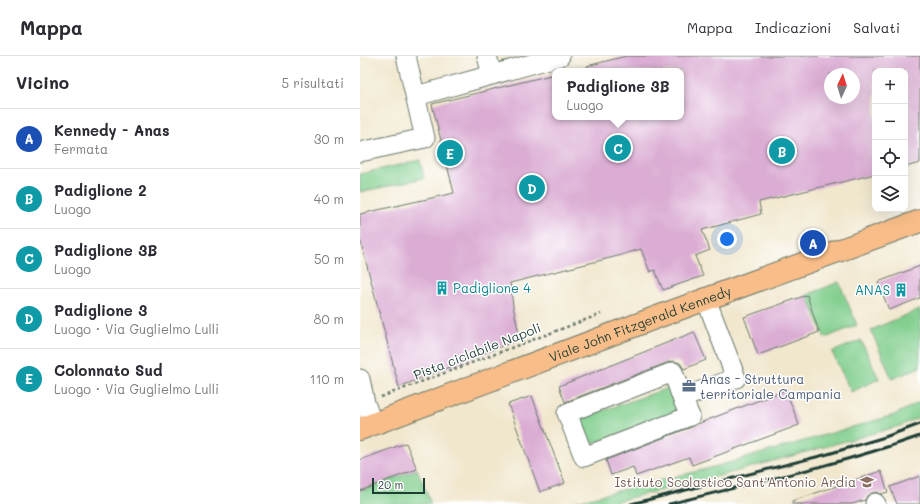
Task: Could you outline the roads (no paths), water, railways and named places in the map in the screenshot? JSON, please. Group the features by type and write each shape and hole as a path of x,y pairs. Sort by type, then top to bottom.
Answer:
{"main road":[{"name":"Viale John Fitzgerald Kennedy","path":"366,427 706,299 920,221"}],"street":[{"path":"360,152 425,138 406,56"},
{"path":"487,56 492,75"},
{"path":"416,96 492,75 533,60 559,56"},
{"path":"682,398 736,378 706,299"},
{"path":"672,372 682,398 690,416 584,457 567,413 672,372"},
{"path":"360,379 366,403 366,427"}],"railway":[{"path":"631,504 828,454 885,437 920,424"},
{"path":"669,504 827,465 920,436"}],"place":[{"name":"Padiglione 3B","path":"618,148"},
{"name":"Padiglione 2","path":"782,151"},
{"name":"Colonnato Sud","path":"450,153"},
{"name":"Padiglione 3","path":"532,188"},
{"name":"Kennedy - Anas","path":"813,243"},
{"name":"Padiglione 4","path":"442,288"},
{"name":"ANAS","path":"901,290"},
{"name":"Anas - Struttura territoriale Campania","path":"689,386"},
{"name":"Istituto Scolastico Sant'Antonio Ardia","path":"867,482"}]}
